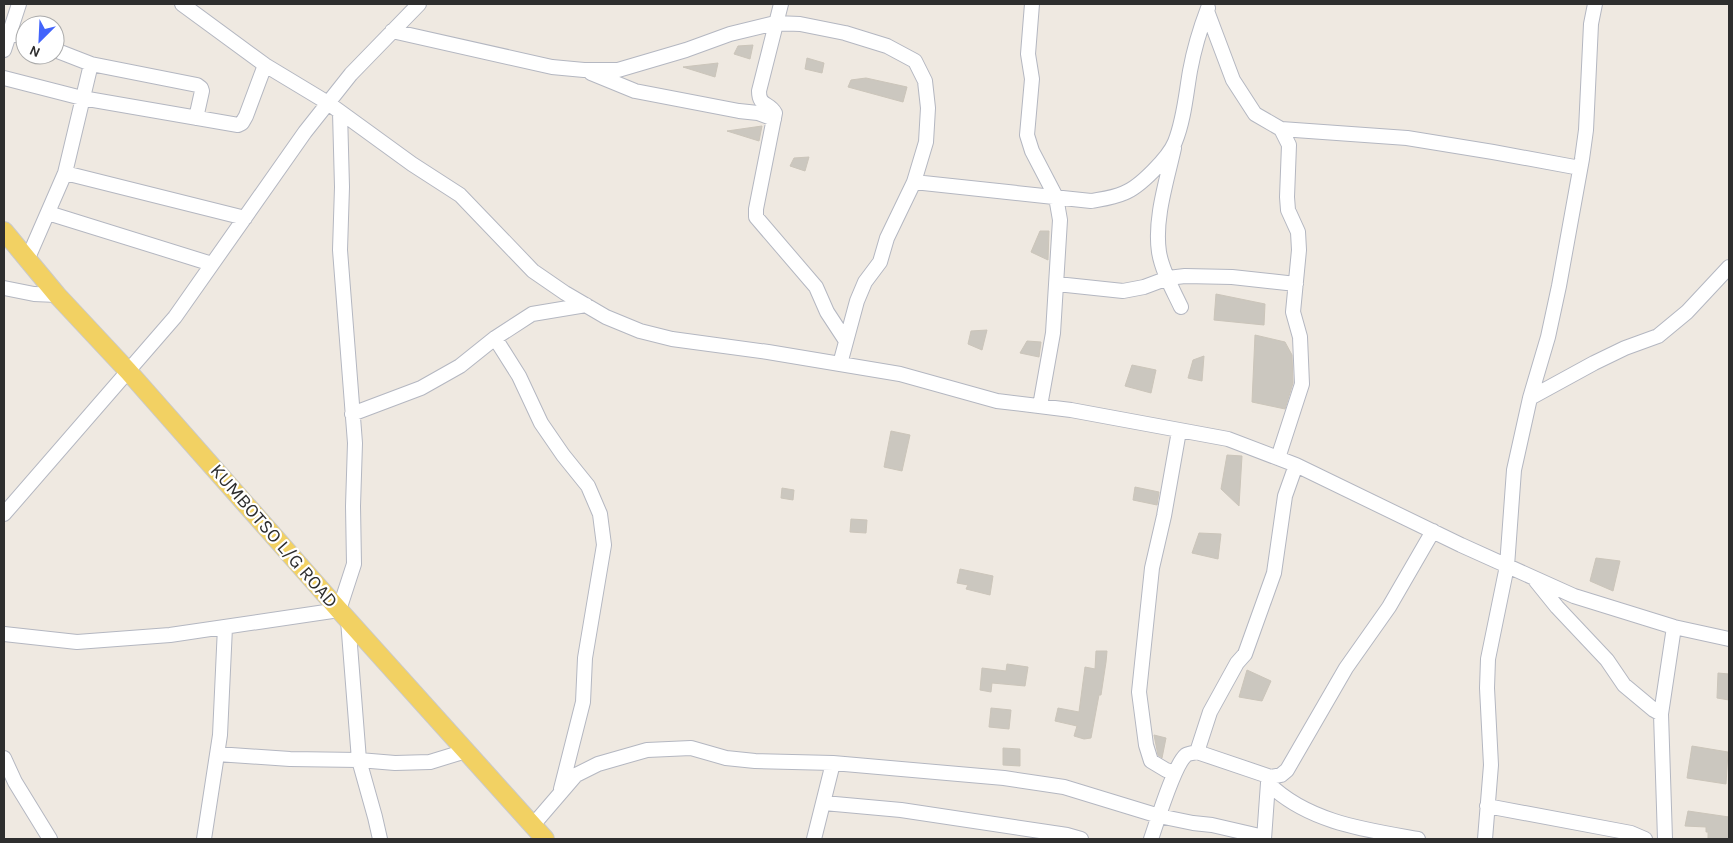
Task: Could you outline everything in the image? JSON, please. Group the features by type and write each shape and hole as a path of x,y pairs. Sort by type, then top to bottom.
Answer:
{"main road":[{"name":"KUMBOTSO L/G ROAD","path":"4,231 57,295 128,371 343,615 546,839"}],"street":[{"path":"4,50 19,4"},
{"path":"182,4 265,65 328,103 412,164 460,195 533,271 586,305 640,331 672,338 900,374 997,401 1071,410 1228,439 1296,465 1506,566 1574,596 1674,627 1729,639"},
{"path":"4,514 175,317 305,132 351,74 419,4"},
{"path":"781,4 759,91 759,99 762,103 774,110 774,119 756,217 816,288 827,312 846,341"},
{"path":"1032,4 1028,54 1032,79 1027,135 1032,151 1056,197 1060,220 1053,334 1040,406"},
{"path":"1485,839 1491,764 1487,688 1488,659 1506,566 1514,470 1530,398 1548,338 1580,168 1586,130 1591,24 1595,4"},
{"path":"1208,7 1234,80 1255,114 1281,130 1407,138 1580,168"},
{"path":"1181,307 1168,278 1160,252 1159,217 1183,113 1197,38 1208,7"},
{"path":"392,31 552,67 584,70 618,70 686,50 730,34 776,23 800,24 845,33 887,46 915,61 924,81 928,108 926,142 914,182 887,238 880,262 865,282 857,301 840,364"},
{"path":"9,32 15,34"},
{"path":"65,54 91,64 197,85 201,88 202,92 196,118"},
{"path":"28,258 65,173 91,64"},
{"path":"4,78 82,98 238,125 242,123 246,116 265,65"},
{"path":"584,70 635,91 738,111 758,113 774,119"},
{"path":"340,112 342,187 340,250 355,443 354,564 343,615 359,760 380,839"},
{"path":"1278,458 1302,384 1300,337 1293,312 1300,250 1298,232 1288,210 1289,145 1281,130"},
{"path":"914,182 1091,201 1126,193 1138,186 1160,164 1175,143"},
{"path":"65,173 245,218"},
{"path":"48,214 212,264"},
{"path":"1530,398 1594,363 1625,348 1658,336 1687,312 1729,267"},
{"path":"1057,284 1123,290 1144,287 1168,278 1185,276 1232,276 1296,284"},
{"path":"4,288 34,294 57,295"},
{"path":"352,414 421,388 460,366 495,338 532,314 586,305"},
{"path":"495,338 519,376 540,423 588,486 600,514 604,546 585,658 584,702 560,793"},
{"path":"1175,773 1151,761 1146,745 1139,692 1152,568 1164,516 1179,431"},
{"path":"1197,752 1210,712 1237,663 1245,654 1274,573 1285,496 1296,465"},
{"path":"1269,780 1287,770 1346,668 1389,607 1433,531"},
{"path":"1533,578 1557,607 1607,660 1624,685 1661,714"},
{"path":"4,634 77,642 170,636 225,627 343,615"},
{"path":"204,839 220,735 225,627"},
{"path":"1665,839 1661,714 1674,627"},
{"path":"533,825 576,776 598,764 647,750 691,748 736,759 833,762 1004,778 1064,787 1159,816 1212,825 1264,838 1269,780"},
{"path":"217,754 395,763 430,762 466,751"},
{"path":"1151,839 1181,761 1187,754 1197,752 1269,780 1280,795 1298,806 1358,828 1418,839"},
{"path":"4,758 15,782 50,839"},
{"path":"814,839 833,762"},
{"path":"824,803 911,812 1067,835 1081,839"},
{"path":"1488,806 1631,833 1645,839"}],"building":[{"path":"753,45 750,59 734,54 738,46"},
{"path":"807,58 824,63 822,73 805,69"},
{"path":"718,63 715,77 683,67"},
{"path":"866,78 907,87 903,102 848,87 851,80"},
{"path":"762,126 759,141 727,131"},
{"path":"809,157 805,171 790,166 794,158"},
{"path":"1040,231 1049,231 1048,260 1031,252"},
{"path":"1216,294 1265,304 1264,325 1214,320"},
{"path":"987,330 982,350 968,344 971,331"},
{"path":"1255,335 1285,342 1292,355 1293,383 1285,409 1252,402"},
{"path":"1027,341 1041,342 1039,357 1020,353"},
{"path":"1204,356 1202,381 1188,378 1193,360"},
{"path":"1132,365 1156,370 1151,393 1125,386"},
{"path":"891,431 910,435 902,471 884,467"},
{"path":"1227,455 1242,456 1239,506 1221,489"},
{"path":"1135,487 1159,492 1157,505 1133,500"},
{"path":"782,488 794,490 793,500 781,498"},
{"path":"851,519 867,520 866,533 850,532"},
{"path":"1199,533 1221,534 1218,559 1192,553"},
{"path":"1596,558 1620,561 1613,591 1590,581"},
{"path":"960,569 993,576 990,595 966,589 968,585 957,583"},
{"path":"1096,651 1107,651 1106,662 1091,738 1084,739 1074,736 1077,726 1055,721 1058,708 1079,712 1085,667 1095,669"},
{"path":"1007,664 1028,667 1025,686 992,683 991,692 980,690 982,668 1006,671"},
{"path":"1247,670 1271,681 1262,701 1239,697"},
{"path":"1718,673 1729,674 1729,700 1717,698"},
{"path":"991,708 1011,710 1009,729 989,727"},
{"path":"1154,735 1166,738 1162,758 1158,755"},
{"path":"1692,746 1728,752 1726,784 1687,778"},
{"path":"1003,748 1020,749 1020,766 1003,765"},
{"path":"1688,811 1729,817 1729,839 1708,839 1706,827 1685,826"}]}
